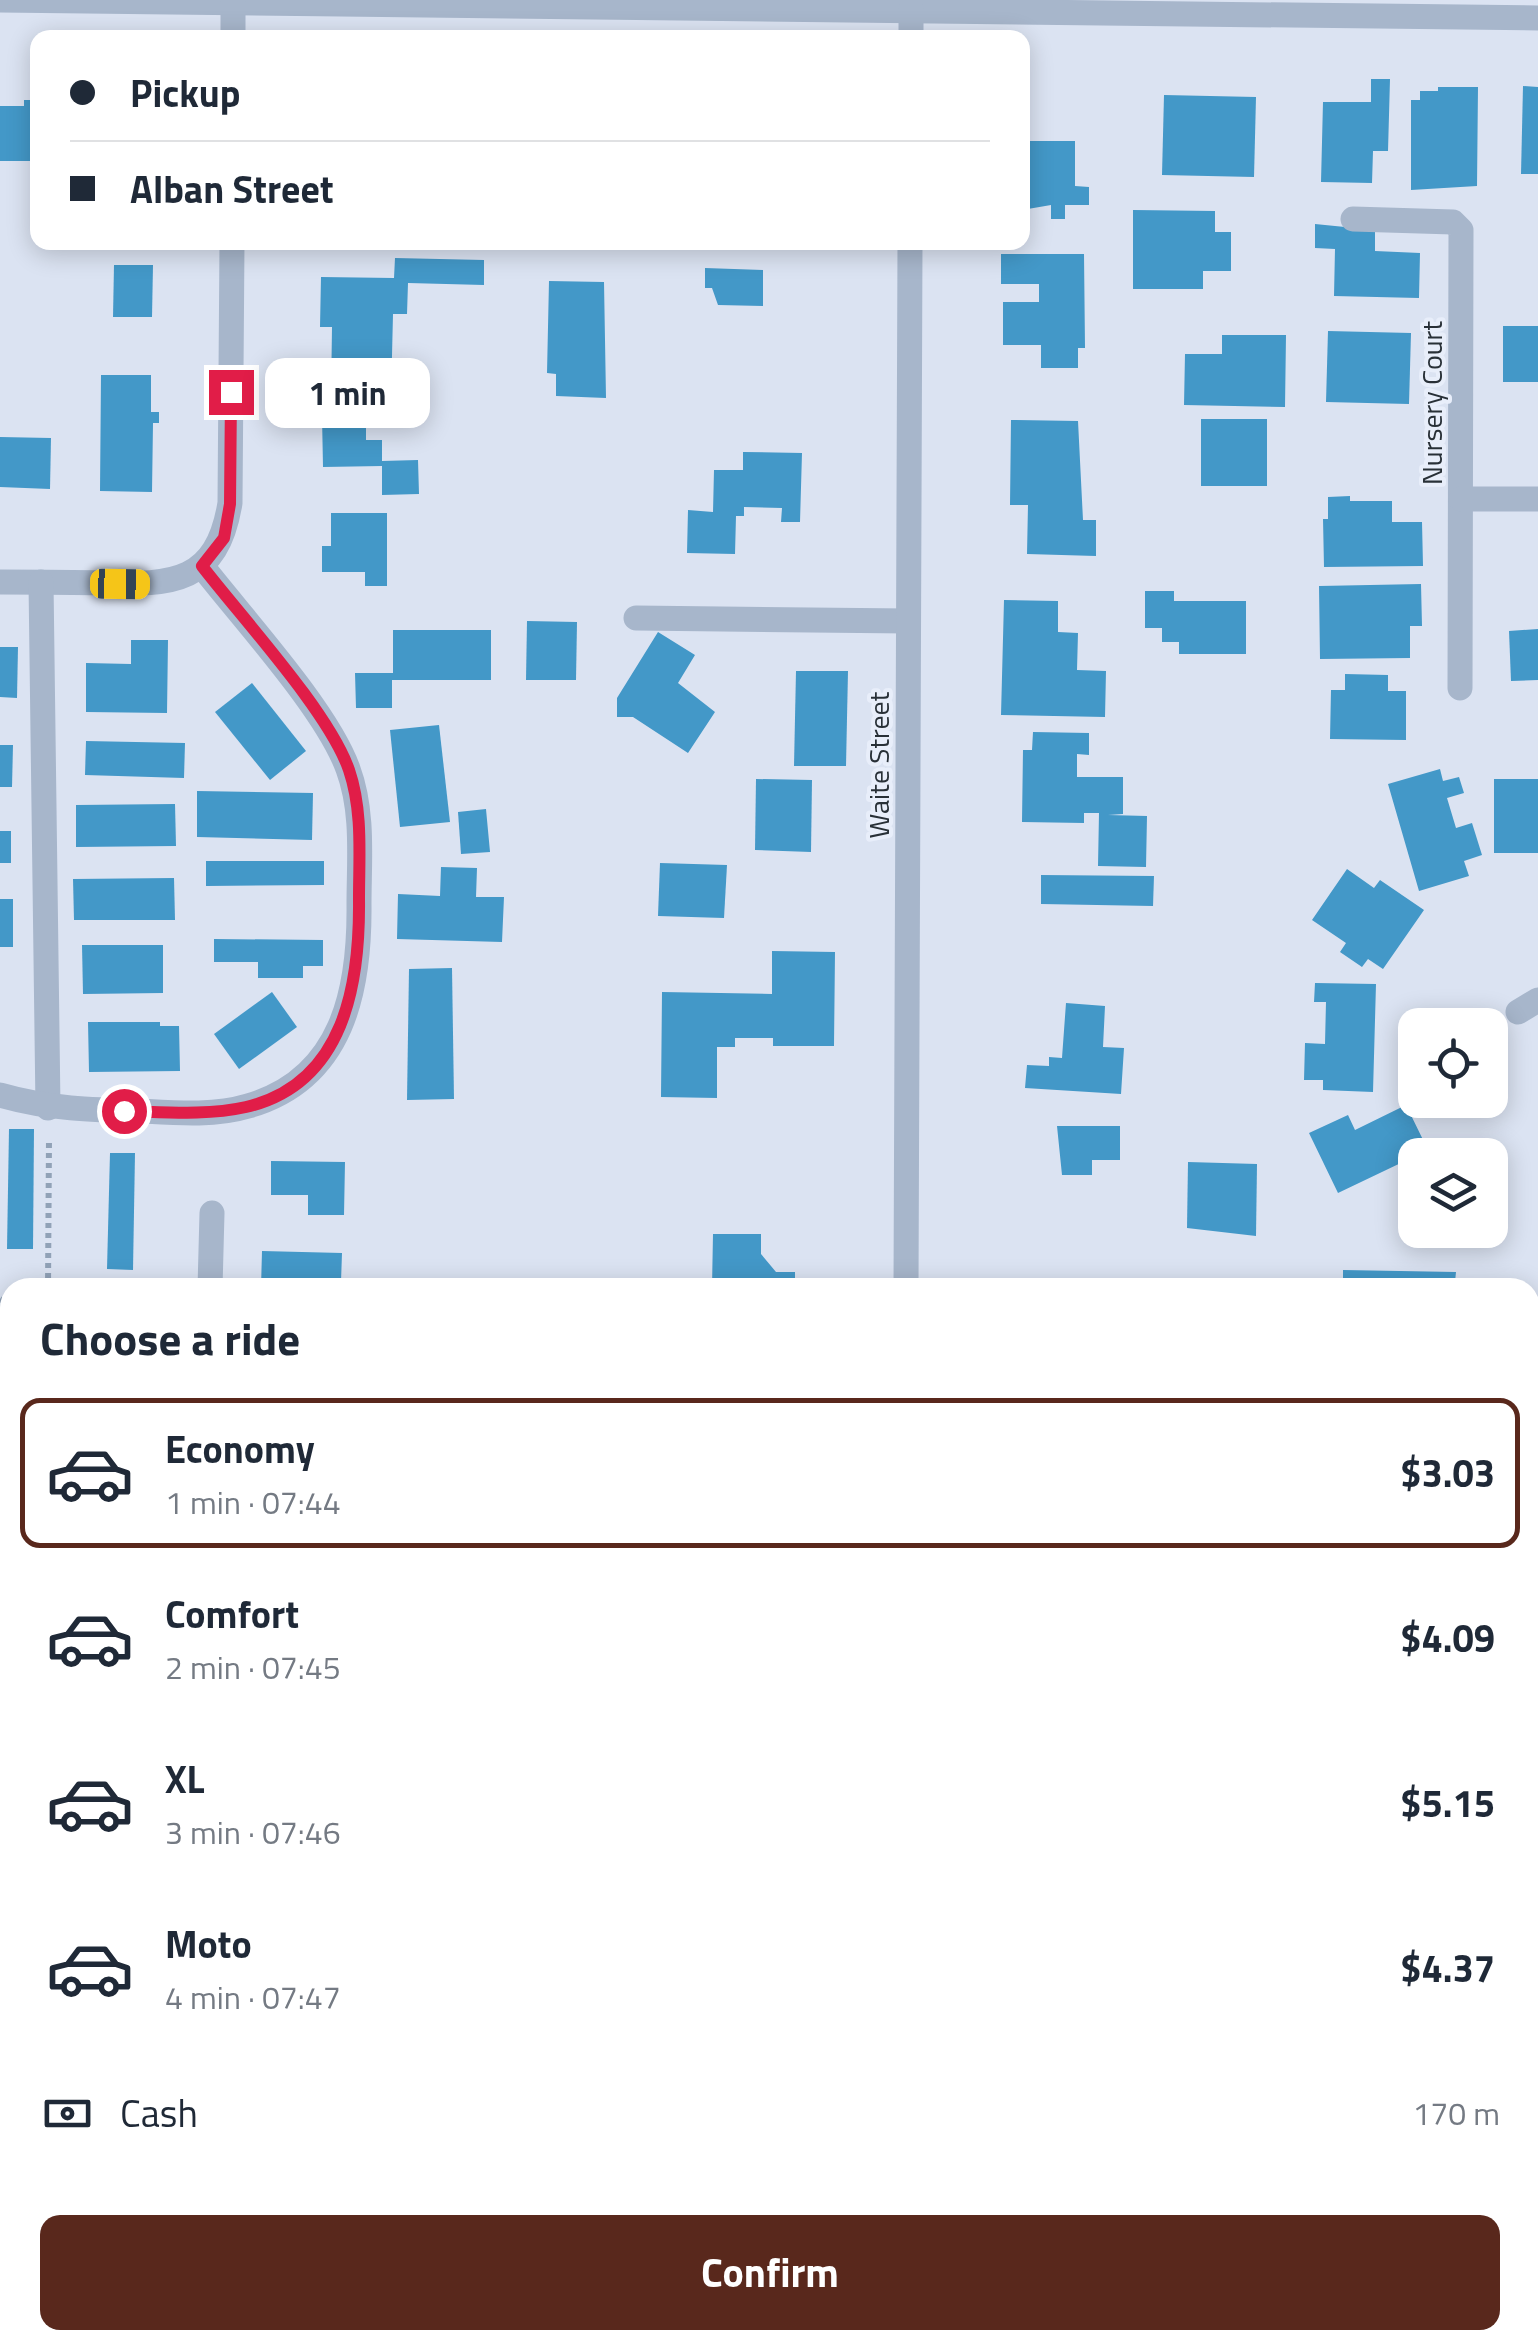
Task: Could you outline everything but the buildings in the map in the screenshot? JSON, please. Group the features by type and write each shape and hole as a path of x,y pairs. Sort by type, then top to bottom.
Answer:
{"street":[{"path":"0,0 509,2 911,9 982,5 1465,8 1538,18"},
{"path":"233,2 233,30"},
{"path":"911,9 911,30"},
{"name":"Nursery Court","path":"1354,219 1453,222 1461,230 1460,688"},
{"path":"0,582 159,584 202,566 224,538 230,504 232,250"},
{"name":"Waite Street","path":"906,1278 910,250"},
{"path":"1461,499 1538,499"},
{"path":"0,1095 48,1108 200,1113 249,1106 293,1084 329,1050 351,1004 360,947 359,832 348,769 330,732 202,566"},
{"path":"41,582 48,1108"},
{"path":"636,618 908,621"},
{"path":"210,1278 212,1213"}],"path":[{"path":"48,1108 48,1278"}],"route":[{"path":"124,1111 200,1113 249,1106 293,1084 329,1050 351,1004 360,947 358,812 348,769 330,732 202,566 224,538 230,504 231,392"}]}
